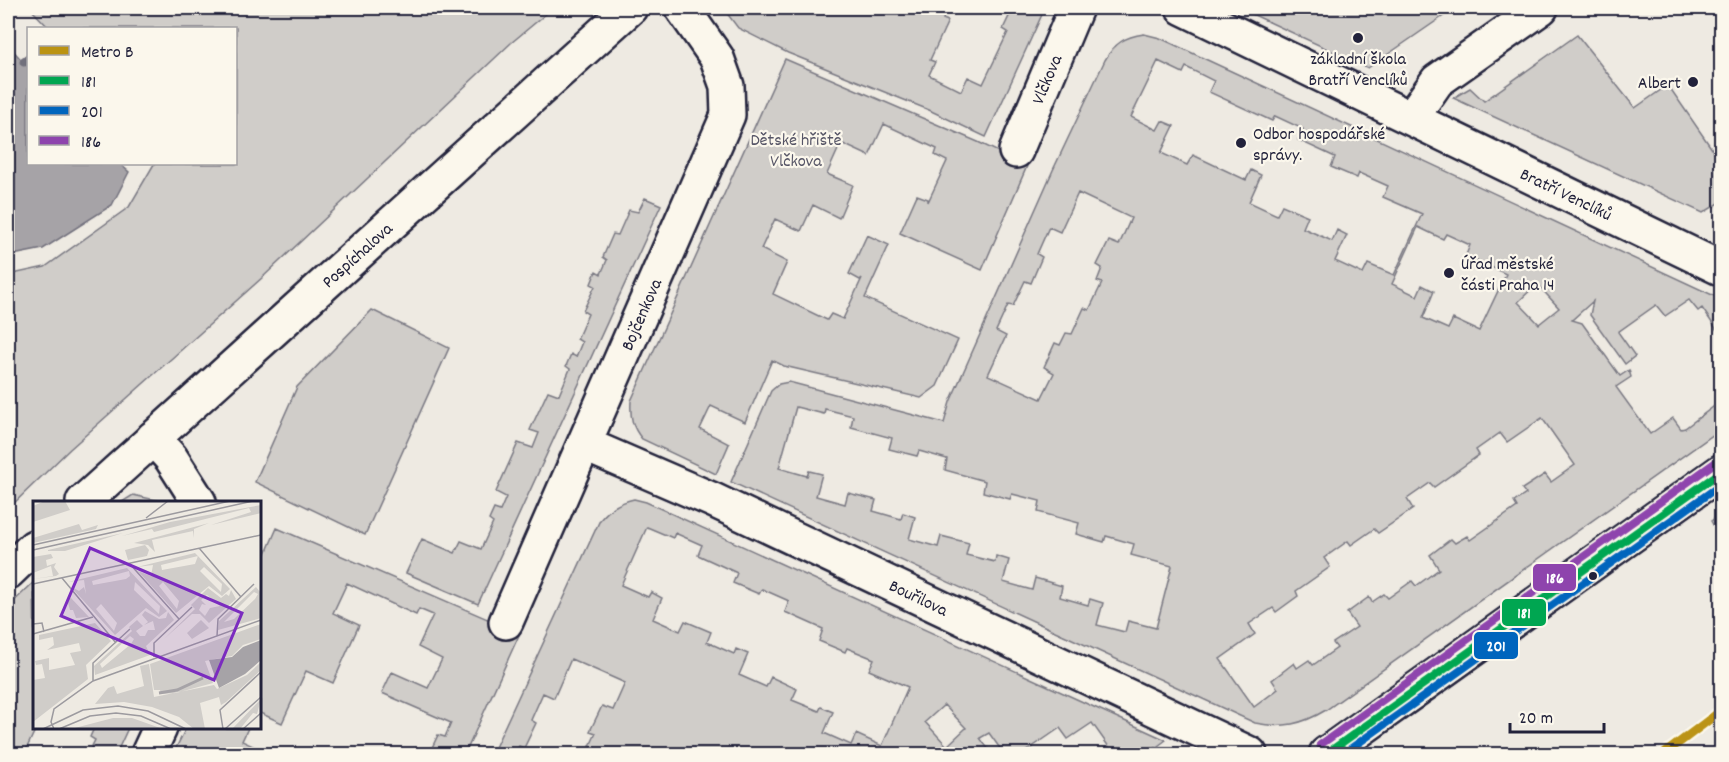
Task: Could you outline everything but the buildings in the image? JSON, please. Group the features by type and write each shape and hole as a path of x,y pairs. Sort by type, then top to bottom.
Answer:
{"street":[{"name":"Pospíchalova","path":"84,501 630,8"},
{"name":"Bojčenkova","path":"506,622 586,445 728,115 727,86 717,58 682,8"},
{"name":"Vlčkova","path":"1016,151 1076,8"},
{"name":"Bratří Venclíků","path":"1183,8 1412,117 1714,255"},
{"path":"1412,117 1437,81 1541,8"},
{"path":"153,438 171,458 198,501"},
{"name":"Bouřilova","path":"586,445 713,500 1250,754"},
{"path":"1326,754 1722,471"},
{"path":"8,572 33,548"},
{"path":"148,754 160,729"}],"green space":[{"path":"30,8 553,8 511,43 263,277 70,449 8,509 8,275 45,267 129,207 153,165 237,165 237,27 48,27"},
{"path":"723,8 948,8 943,19 948,21 930,60 935,62 929,75 961,91 968,77 983,84 1008,32 1003,29 1013,8 1045,8 986,137 929,110 788,53 738,28"},
{"name":"základní škola Bratří Venclíků","path":"1239,8 1455,8 1368,68"},
{"path":"1144,34 1160,38 1721,299 1721,336 1702,308 1698,311 1689,300 1665,316 1656,305 1618,332 1635,356 1625,364 1590,315 1593,301 1572,320 1582,323 1620,376 1629,370 1631,377 1616,387 1650,434 1673,418 1681,429 1685,428 1721,401 1721,429 1326,710 1301,722 1283,725 1255,723 731,482 771,391 779,384 789,382 944,423 950,402 1053,170 1105,60 1112,49 1126,39","holes":["1158,61 1183,73 1186,67 1214,81 1209,92 1272,121 1275,116 1303,129 1298,140 1335,157 1331,167 1357,178 1359,173 1388,186 1383,197 1422,214 1394,275 1368,264 1363,274 1335,261 1347,235 1337,230 1332,241 1303,228 1308,216 1282,205 1277,215 1249,202 1261,175 1251,170 1246,180 1193,155 1187,165 1161,153 1174,126 1162,121 1157,130 1131,117","1078,193 1131,218 1119,245 1109,241 1097,265 1102,268 1097,281 1102,283 1089,310 1084,308 1072,334 1066,333 1060,345 1055,343 1044,367 1054,373 1041,399 988,375 1006,336 996,331 1008,305 1013,306 1025,281 1031,283 1042,257 1037,254 1049,227 1060,232","1418,227 1443,239 1446,234 1470,245 1466,255 1506,274 1479,331 1453,319 1448,329 1423,318 1434,291 1422,285 1417,296 1392,284","1537,284 1559,308 1539,324 1518,302","796,407 824,414 825,409 853,416 851,427 892,438 889,449 917,456 919,451 947,459 945,470 985,481 983,492 1010,499 1012,494 1040,501 1038,512 1079,523 1076,534 1104,542 1106,536 1134,544 1131,555 1172,566 1156,628 1128,621 1125,632 1097,625 1103,603 1090,599 1088,605 1060,597 1062,586 1035,578 1032,590 1003,582 1009,560 996,556 995,562 966,555 969,543 941,536 938,547 909,539 915,517 903,513 901,519 873,511 876,500 848,493 845,504 816,496 822,474 809,471 807,476 779,468","1542,418 1575,465 1551,482 1545,474 1522,489 1526,494 1514,502 1517,507 1470,540 1467,536 1455,543 1451,539 1430,555 1439,569 1416,586 1412,581 1388,598 1384,594 1372,602 1369,597 1347,613 1357,627 1333,643 1337,648 1313,665 1309,660 1297,668 1294,663 1272,680 1278,689 1254,707 1220,659 1255,634 1249,624 1273,608 1276,612 1298,596 1296,591 1330,567 1324,558 1348,541 1351,545 1374,529 1378,533 1413,509 1407,499 1430,483 1434,487 1479,455 1476,450 1500,433 1507,442"]},
{"path":"1577,35 1635,108 1668,85 1721,162 1721,202 1703,213 1453,98 1470,88 1484,101"},
{"name":"Dětské hřiště Vlčkova","path":"785,59 978,142 1027,166 982,270 900,233 917,195 928,199 928,202 947,161 935,155 937,149 884,124 869,156 841,143 827,174 853,185 839,218 813,205 801,231 775,219 761,249 787,262 773,294 827,320 831,314 843,319 862,278 860,280 849,274 867,235 889,245 865,298 958,340 937,386 921,398 784,366 772,360 745,422 711,406 700,429 729,444 716,474 642,439 632,422 631,401"},
{"path":"645,198 661,205 478,604 406,573 422,539 455,553 461,541 481,549 493,523 489,520 494,509 500,511 506,497 496,492 518,443 533,448 539,433 530,430 548,391 559,395 570,369 566,366 571,354 576,357 582,342 577,339 588,314 583,311 595,286 591,284 596,271 601,274 607,260 603,257 613,234 618,235 629,210 638,212"},
{"path":"372,310 449,348 365,535 255,482 297,387"},
{"path":"133,495 160,501 124,501"},
{"path":"634,499 646,502 1166,740 1147,754 1114,754 1092,723 1068,739 1060,728 1022,754 1004,754 989,733 980,738 992,754 592,754 595,748 590,746 596,733 590,731 602,706 613,710 625,683 571,659 554,698 543,693 531,720 536,723 524,748 519,746 515,754 492,754 600,520 615,506","holes":["647,527 673,538 675,533 702,545 698,555 737,573 733,583 759,594 762,589 789,601 785,612 823,629 819,641 845,652 847,648 874,659 869,670 908,687 882,746 856,734 851,745 824,733 833,712 821,707 819,711 792,700 797,689 771,677 766,687 739,675 748,654 736,649 734,654 707,642 711,632 685,621 680,631 653,619 662,598 651,592 648,597 621,585","944,705 966,728 947,746 925,722"]},
{"path":"1721,514 1721,539 1711,521"},
{"path":"277,528 520,633 465,754 429,754 438,735 445,737 451,723 382,693 392,672 428,688 442,659 418,647 433,615 419,609 416,615 347,583 333,613 359,625 333,683 306,671 282,723 261,713 261,565"},
{"path":"33,583 33,729 36,729 24,754 8,754 8,607"},
{"path":"94,729 128,729 116,754 88,754 95,740 90,737"},
{"path":"186,729 248,729 242,741 270,754 173,754"}],"shaded area":[{"path":"8,45 27,66 27,165 121,165 129,172 112,205 43,249 8,256"}],"metro line":[{"name":"B","path":"1664,754 1722,710"}],"transit line":[{"name":"186","path":"1320,745 1716,462"},
{"name":"181","path":"1326,754 1722,471"},
{"name":"201","path":"1343,754 1722,484"}],"place":[{"name":"základní škola Bratří Venclíků","path":"1358,38"},
{"name":"Albert","path":"1693,82"},
{"name":"Odbor hospodářské správy.","path":"1241,143"},
{"name":"Úřad městské části Praha 14","path":"1449,273"}]}
